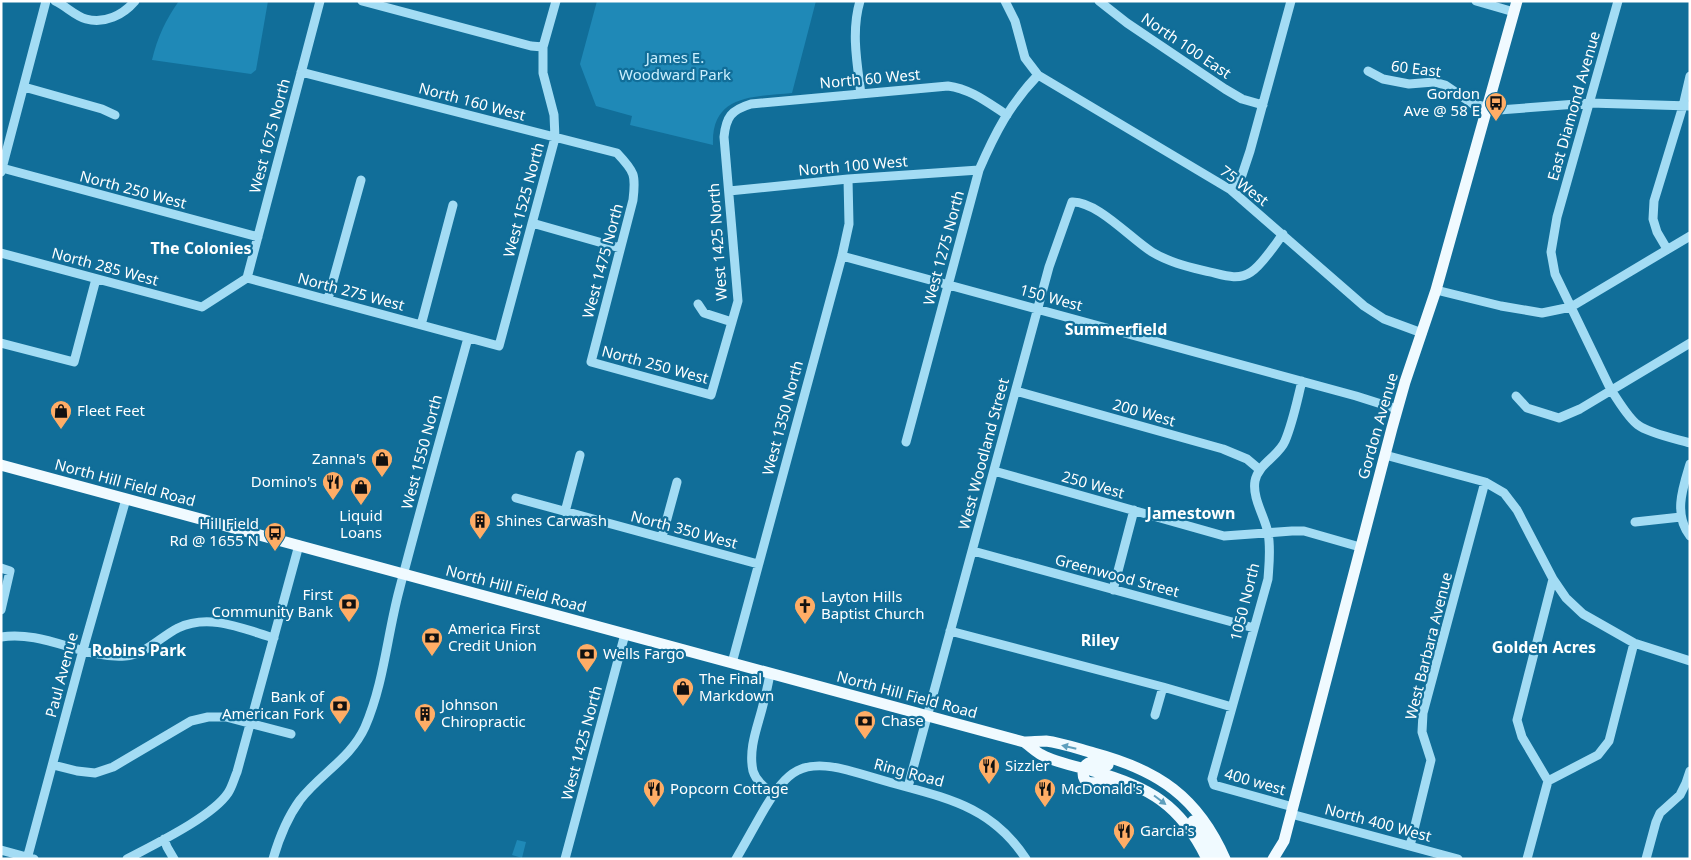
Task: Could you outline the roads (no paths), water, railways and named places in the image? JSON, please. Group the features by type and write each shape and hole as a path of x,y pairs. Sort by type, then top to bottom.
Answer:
{"main road":[{"name":"Gordon Avenue","path":"1273,859 1283,843 1397,409 1436,290 1515,7"},
{"name":"North Hill Field Road","path":"1,465 1024,742"},
{"path":"1024,742 1043,756 1122,779 1150,792 1175,813 1191,832 1207,859"},
{"path":"1024,742 1047,742 1094,753 1130,764 1148,772 1164,782 1200,814 1212,832 1225,859"},
{"path":"1084,768 1088,763 1094,761 1122,769 1147,780 1190,804"},
{"path":"1175,813 1192,821 1204,837 1216,859"}],"street":[{"path":"2,170 46,1"},
{"path":"55,1 86,19 100,20 115,17 126,11 135,1"},
{"name":"West 1675 North","path":"247,278 320,1"},
{"path":"362,1 543,48"},
{"name":"West 1525 North","path":"499,346 555,138 554,115 543,72 543,48 556,1"},
{"path":"860,1 856,23 855,46 861,94"},
{"path":"1005,1 1015,21 1025,58 1038,75"},
{"name":"North 100 East","path":"1099,1 1127,23 1225,89 1242,98 1263,105"},
{"path":"1231,190 1242,174 1291,1"},
{"path":"1476,1 1515,7"},
{"name":"East Diamond Avenue","path":"1618,1 1557,217 1551,252 1555,274 1611,390 1638,425 1664,436 1690,443"},
{"name":"60 East","path":"1368,71 1383,79 1409,84 1434,82 1445,85 1468,101 1499,110 1590,103 1686,106"},
{"name":"North 160 West","path":"301,72 617,153 631,168"},
{"name":"West 1275 North","path":"906,442 979,170 994,135 1021,93 1038,75"},
{"name":"75 West","path":"1038,75 1231,190 1364,306 1384,319 1422,333"},
{"path":"1667,249 1657,232 1653,219 1654,201 1686,106 1690,76"},
{"name":"North 60 West","path":"731,115 738,108 751,104 948,86 971,92 1007,115"},
{"path":"24,88 102,109 115,115"},
{"name":"West 1425 North","path":"711,395 738,301 724,137 725,126 731,115"},
{"name":"West 1475 North","path":"591,362 634,190 635,181 631,168"},
{"name":"North 250 West","path":"2,170 258,237"},
{"name":"North 100 West","path":"729,191 848,179 979,170"},
{"name":"West 1350 North","path":"732,663 842,256 849,224 848,179"},
{"path":"328,299 361,180"},
{"name":"West Woodland Street","path":"908,787 1049,267 1072,202 1081,202 1102,214 1150,251 1169,261 1228,277 1250,273 1283,234"},
{"path":"421,325 453,205"},
{"path":"532,223 620,248"},
{"path":"1436,290 1501,306 1542,313 1571,307 1690,236"},
{"name":"North 285 West","path":"1,254 202,307 247,278"},
{"name":"150 West","path":"842,256 1302,381 1397,409"},
{"name":"North 275 West","path":"247,278 499,346"},
{"path":"1,343 74,362 96,279"},
{"path":"698,304 704,313 732,322"},
{"name":"West 1550 North","path":"273,859 284,828 301,800 345,757 364,728 375,700 387,654 403,574 468,338"},
{"path":"1516,396 1527,408 1559,418 1580,409 1690,343"},
{"name":"North 250 West","path":"591,362 711,395"},
{"path":"1260,470 1275,455 1284,442 1302,381"},
{"name":"200 West","path":"1016,391 1222,449 1246,459 1260,470"},
{"path":"565,512 580,455"},
{"path":"1385,455 1485,482 1504,493 1517,510 1553,579 1566,598 1583,614 1634,643 1690,661"},
{"path":"1690,464 1680,501 1681,517 1690,536"},
{"name":"1050 North","path":"1212,779 1268,579 1270,555 1268,533 1257,497 1255,481 1260,470"},
{"name":"250 West","path":"994,471 1224,536 1292,531 1304,532 1360,547"},
{"path":"662,537 677,482"},
{"name":"West Barbara Avenue","path":"1410,846 1431,760 1422,732 1423,713 1485,482"},
{"name":"North 350 West","path":"516,498 758,564"},
{"name":"Paul Avenue","path":"30,858 83,650 126,499"},
{"path":"1113,590 1134,510"},
{"path":"1636,522 1681,517"},
{"path":"127,859 164,839 212,809 228,793 237,772 299,545"},
{"name":"Greenwood Street","path":"972,551 1254,628"},
{"path":"1,610 6,569"},
{"path":"1526,859 1548,781 1522,737 1516,720 1553,579"},
{"path":"1,637 30,636 113,656 126,656 143,650 179,628 202,621 222,623 274,638"},
{"path":"950,631 1232,707"},
{"name":"West 1425 North","path":"565,859 625,634"},
{"path":"1548,781 1598,755 1609,741 1634,643"},
{"path":"770,674 764,703 754,735 752,759 757,778 773,794"},
{"path":"1155,714 1163,687"},
{"path":"53,765 95,773 113,767 191,722 208,716 226,717 291,734"},
{"name":"Ring Road","path":"736,859 773,794 784,780 794,772 806,767 820,766 840,768 950,798 974,809 1006,834 1026,859"},
{"path":"1646,859 1660,813 1680,795 1690,771"},
{"name":"400 west","path":"1212,779 1214,785 1292,811"},
{"name":"North 400 West","path":"1292,811 1458,859"},
{"path":"164,839 174,859"},
{"path":"1,850 30,858"}],"place":[{"name":"Gordon Ave @ 58 E","path":"1496,122"},
{"name":"Fleet Feet","path":"61,430"},
{"name":"Zanna's","path":"382,478"},
{"name":"Domino's","path":"333,501"},
{"name":"Liquid Loans","path":"361,506"},
{"name":"Shines Carwash","path":"480,540"},
{"name":"Hill Field Rd @ 1655 N","path":"275,552"},
{"name":"First Community Bank","path":"349,623"},
{"name":"Layton Hills Baptist Church","path":"805,625"},
{"name":"America First Credit Union","path":"432,657"},
{"name":"Wells Fargo","path":"587,673"},
{"name":"The Final Markdown","path":"683,707"},
{"name":"Bank of American Fork","path":"340,725"},
{"name":"Johnson Chiropractic","path":"425,733"},
{"name":"Chase","path":"865,740"},
{"name":"Sizzler","path":"989,785"},
{"name":"Popcorn Cottage","path":"654,808"},
{"name":"McDonald's","path":"1045,808"},
{"name":"Garcia's","path":"1124,850"}],"district":[{"name":"The Colonies","path":"201,248"},
{"name":"Summerfield","path":"1116,329"},
{"name":"Jamestown","path":"1191,513"},
{"name":"Riley","path":"1100,640"},
{"name":"Golden Acres","path":"1544,647"},
{"name":"Robins Park","path":"139,650"}],"park label":[{"name":"James E. Woodward Park","path":"675,66"}]}
